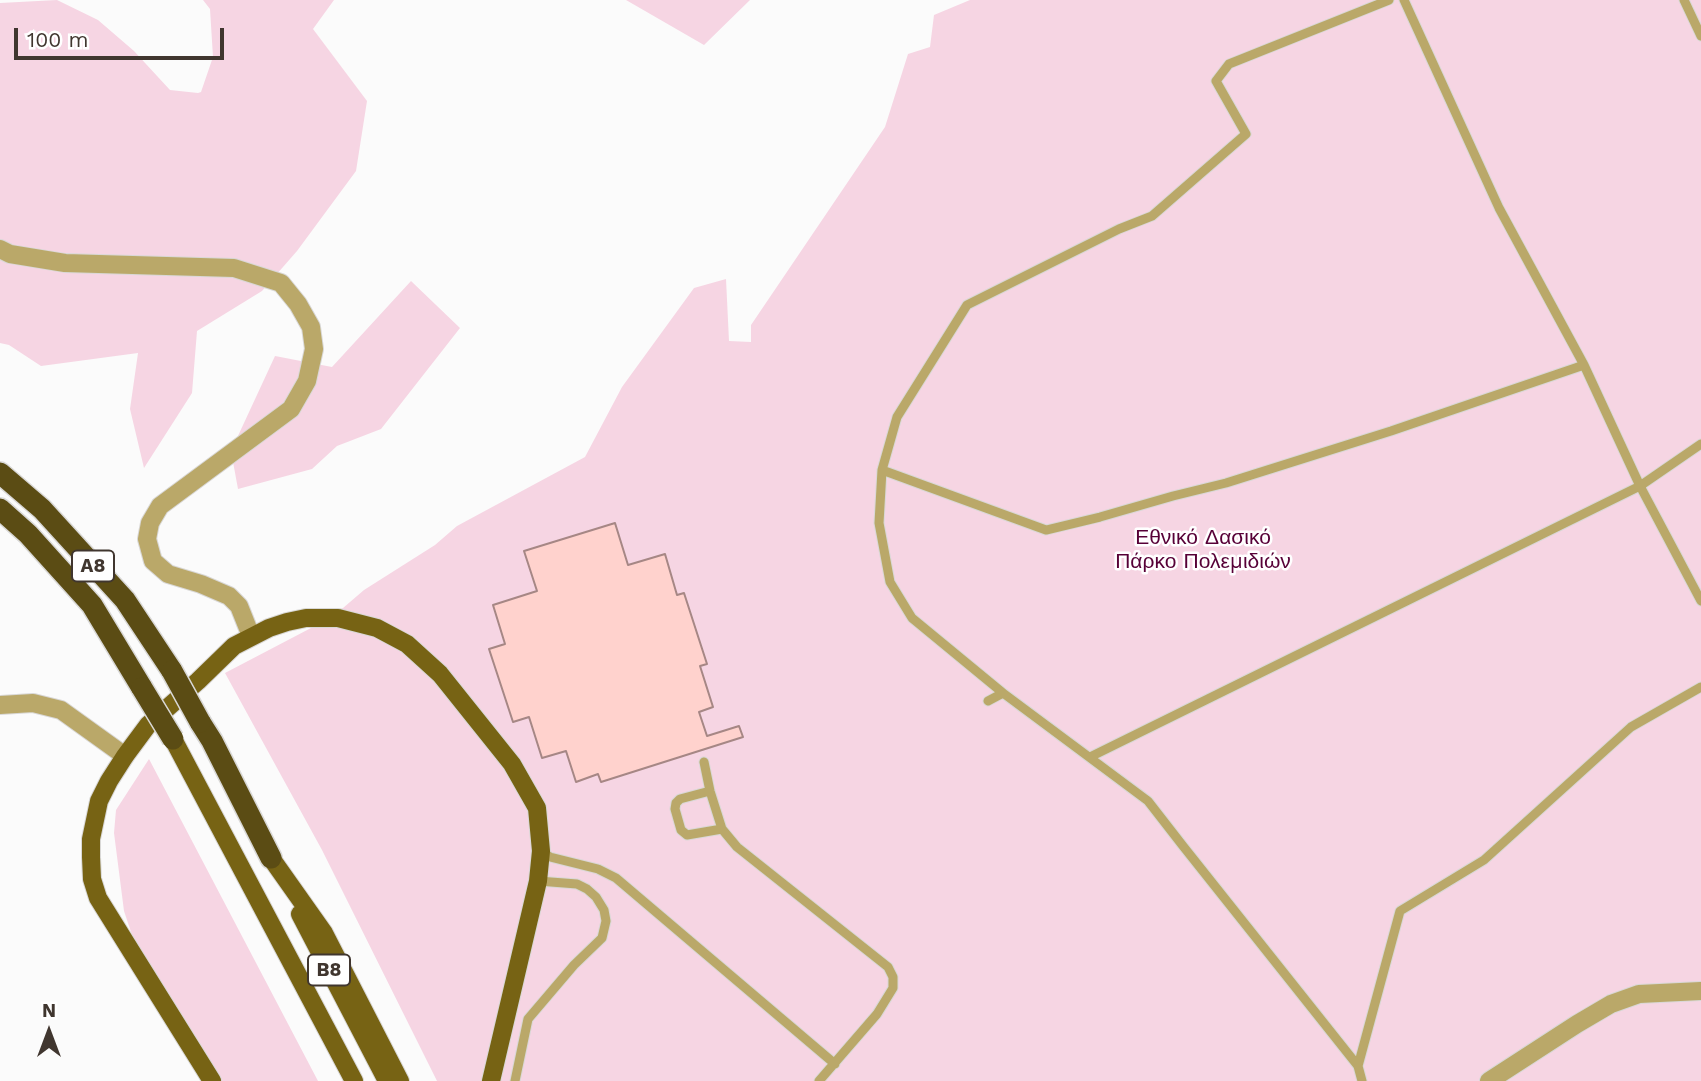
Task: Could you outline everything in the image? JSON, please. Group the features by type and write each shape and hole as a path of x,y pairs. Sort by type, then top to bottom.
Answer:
{"highway":[{"name":"A8","path":"0,473 41,509 125,600 172,671"},
{"name":"A8","path":"0,509 28,534 92,605 142,688"},
{"name":"B8","path":"172,671 212,741 271,858"},
{"name":"B8","path":"142,688 173,739"}],"main road":[{"path":"212,1081 97,898 92,879 91,839 99,801 125,756 148,725 234,646 269,628 306,618 338,618 377,628 407,644 440,674 512,764 537,808 541,851 538,881 491,1081"},
{"name":"B8","path":"173,739 354,1081"},
{"path":"271,858 324,933 400,1081"},
{"name":"B8","path":"271,858 387,1081"},
{"path":"268,922 345,1081"},
{"path":"484,1081 495,1059"}],"street":[{"path":"0,249 10,254 65,263 234,268 281,283 298,304 311,327 314,349 307,381 291,409 160,506 150,523 147,539 153,561 168,573 229,596 239,606 251,636"},
{"path":"0,705 33,703 61,710 125,756"},
{"path":"1489,1081 1611,1004 1639,994 1701,991"}],"lane":[{"path":"1362,1081 1358,1066 1148,801 1003,693 912,618 890,582 878,523 882,470 897,417 967,305 1152,215 1246,134 1216,81 1229,64 1389,0"},
{"path":"1404,0 1499,208 1584,365 1640,486 1701,601"},
{"path":"1684,0 1701,36"},
{"path":"882,470 1046,530 1226,482 1391,431 1584,365"},
{"path":"1090,757 1640,486 1701,444"},
{"path":"1358,1066 1400,911 1484,860 1631,727 1701,687"},
{"path":"988,701 1003,693"},
{"path":"704,762 722,829 737,846 888,967 893,978 892,988 877,1014 820,1081"},
{"path":"710,791 680,799 676,803 681,830 687,835 722,829"},
{"path":"541,851 598,869 616,878 835,1064"},
{"path":"515,1081 528,1019 573,965 602,939 606,921 604,910 587,889 577,884 538,881"}],"green space":[{"path":"57,0 98,20 134,51 170,90 198,93 201,92 213,57 210,9 203,0 334,0 313,29 367,101 356,171 297,251 262,291 197,331 192,393 144,468 130,409 138,353 41,366 9,345 0,343 0,3"},
{"path":"626,0 750,0 704,45"},
{"name":"Εθνικό Δασικό Πάρκο Πολεμιδιών","path":"970,0 1701,0 1701,1081 437,1081 322,850 225,673 343,608 364,590 435,545 457,526 585,457 622,387 694,288 726,279 729,341 751,342 751,325 885,127 908,54 930,47 934,15"},
{"path":"411,281 460,328 381,429 337,446 312,469 238,489 231,451 275,356 332,367"},
{"path":"149,759 318,1081 218,1081 134,941 124,911 114,833 116,810"}],"building":[{"path":"615,523 628,565 665,554 677,595 684,593 707,664 700,666 713,707 699,712 707,736 739,726 743,737 601,782 598,774 576,782 566,751 542,758 529,717 513,722 489,649 505,644 493,605 537,591 524,551"}]}
